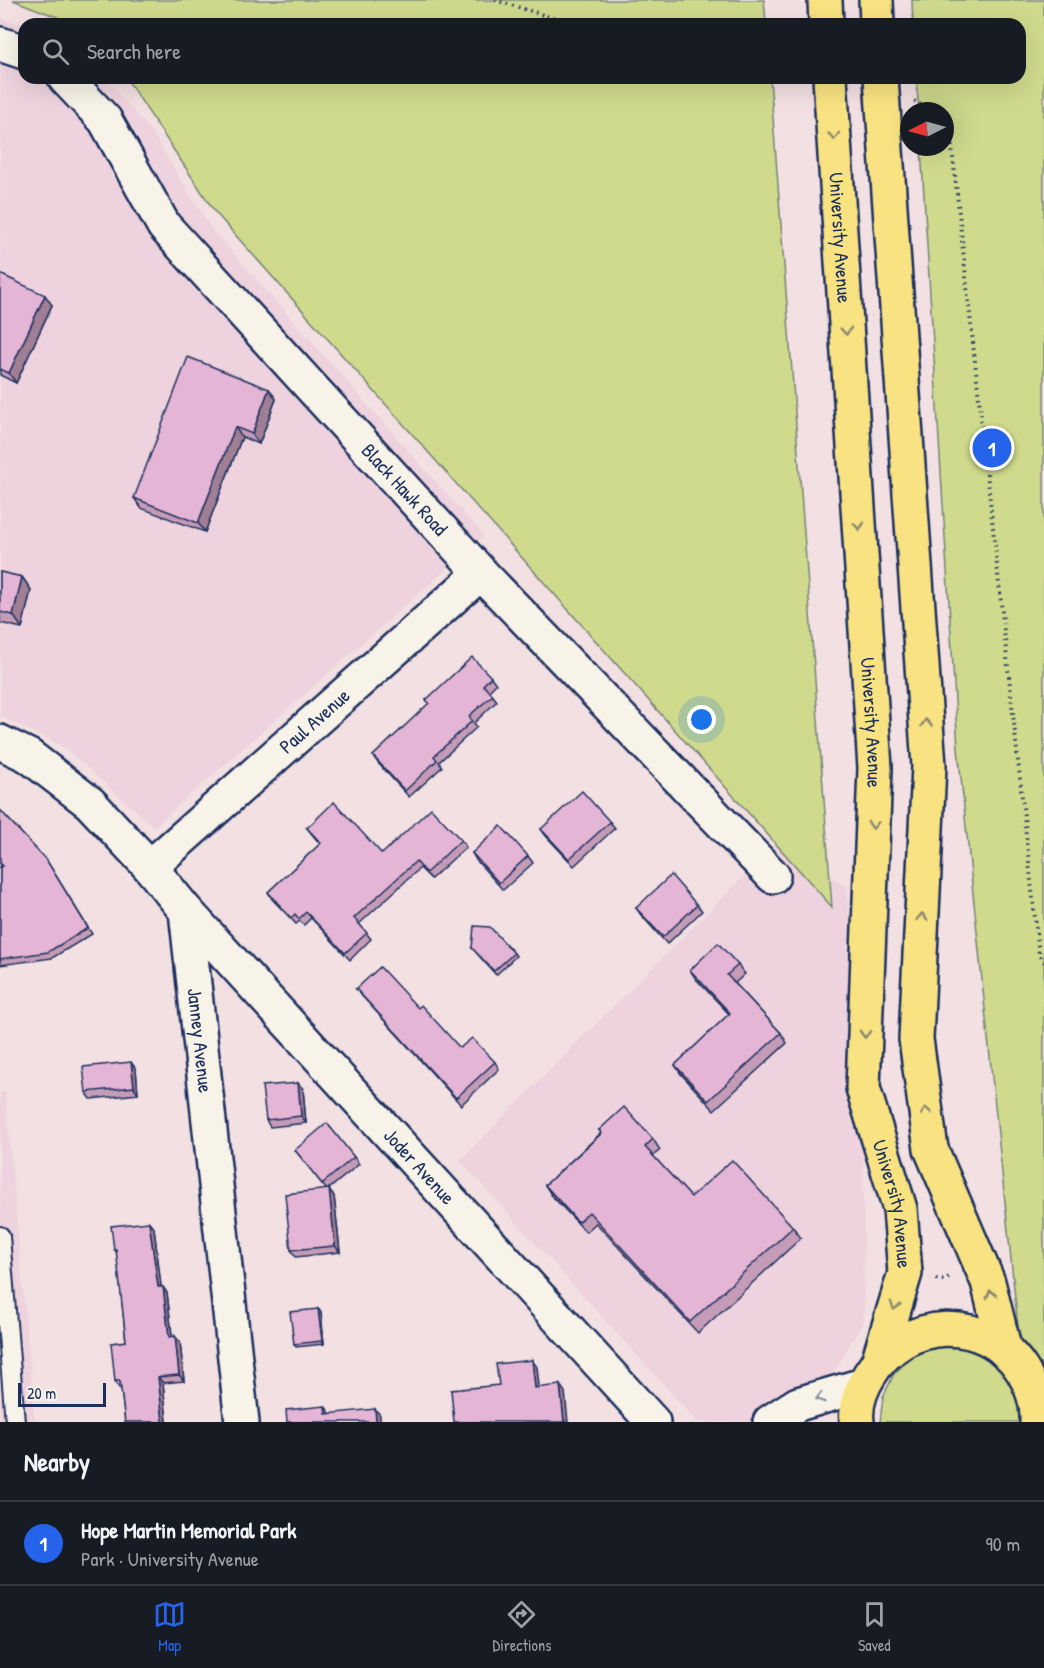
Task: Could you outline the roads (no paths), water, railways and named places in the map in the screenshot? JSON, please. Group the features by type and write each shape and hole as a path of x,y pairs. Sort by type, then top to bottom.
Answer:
{"main road":[{"path":"825,0 826,18"},
{"path":"876,0 877,18"},
{"name":"University Avenue","path":"830,84 875,768 863,1088 900,1209 905,1273 856,1415 857,1422"},
{"path":"881,84 929,766 916,1039 931,1149 1023,1362 1037,1411 1037,1422"},
{"path":"871,1372 902,1340 931,1330 961,1329 990,1339 1023,1362"}],"street":[{"path":"0,44 18,50"},
{"name":"Black Hawk Road","path":"71,84 105,120 164,226 481,573 773,876"},
{"name":"Paul Avenue","path":"150,867 481,573"},
{"path":"0,742 29,756 90,803 150,867 186,911"},
{"name":"Janney Avenue","path":"186,911 242,1422"},
{"name":"Joder Avenue","path":"186,911 653,1422"},
{"path":"770,1422 798,1404 871,1372"}],"lane":[{"path":"0,1236 15,1422"}],"place":[{"name":"Hope Martin Memorial Park","path":"992,448"}]}
